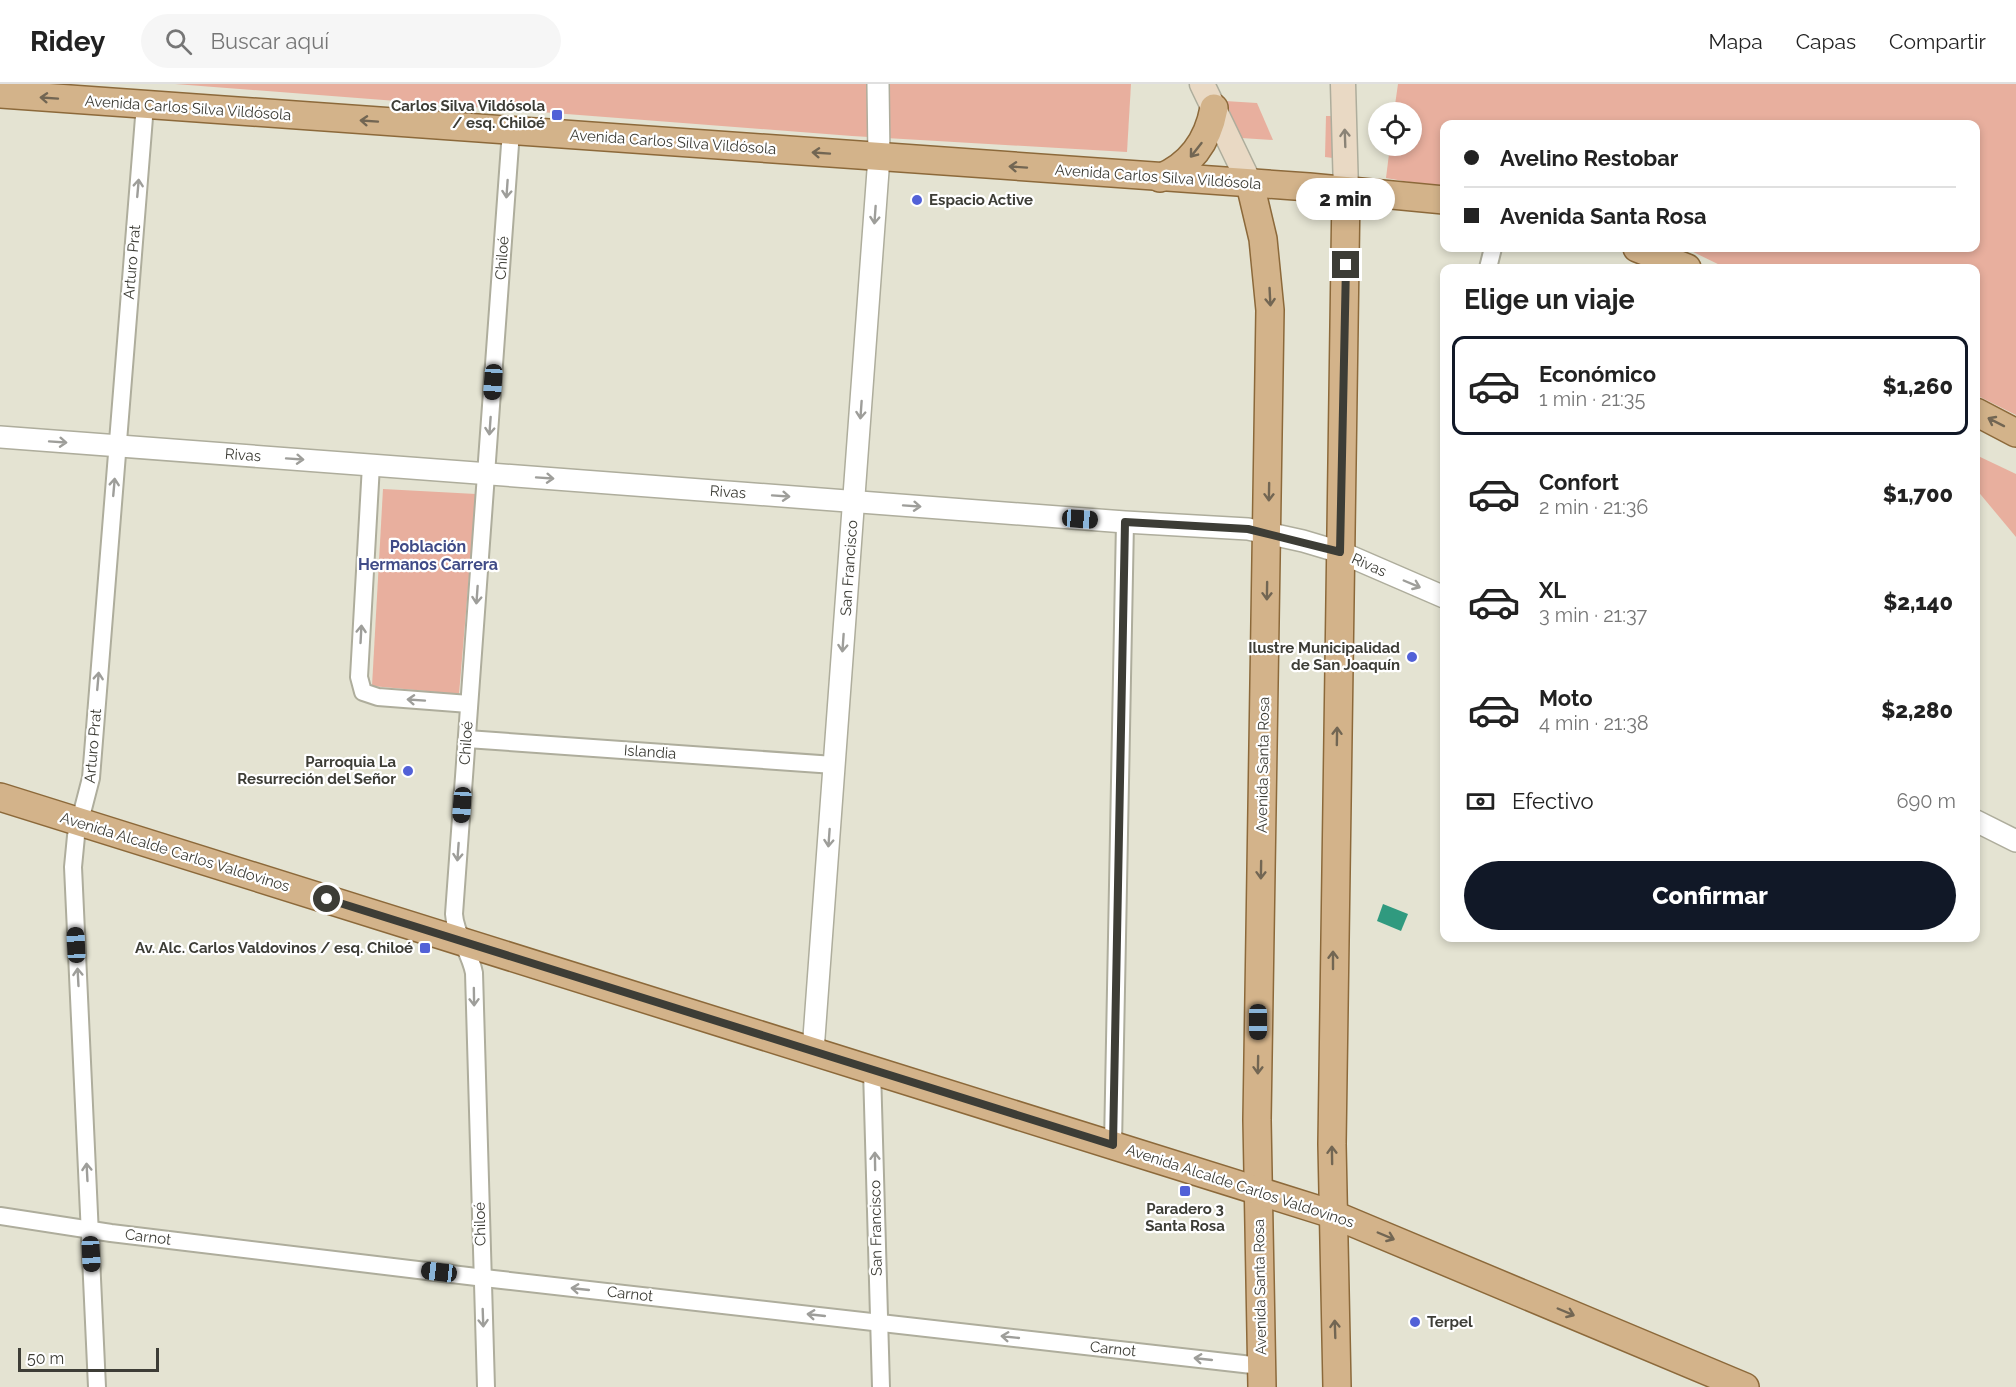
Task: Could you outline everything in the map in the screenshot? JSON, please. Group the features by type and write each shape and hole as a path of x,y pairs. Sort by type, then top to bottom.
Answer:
{"main road":[{"name":"Avenida Santa Rosa","path":"1202,84 1250,184 1263,239 1270,310 1258,1022 1258,1190 1262,1376"},
{"path":"1337,1387 1332,1214 1333,952 1346,191 1343,84"},
{"name":"Avenida Carlos Silva Vildósola","path":"0,94 1309,188 1440,200"},
{"path":"1160,178 1179,169 1199,148 1206,136 1214,108"},
{"path":"1263,239 1277,207 1294,191 1309,188"},
{"path":"1641,256 1672,264"},
{"path":"1980,414 2016,433"},
{"name":"Avenida Alcalde Carlos Valdovinos","path":"0,797 1332,1214 1708,1380 1745,1387"}],"street":[{"name":"San Francisco","path":"813,1051 879,157 878,84"},
{"name":"Arturo Prat","path":"97,1387 73,877 74,850 91,778 145,105"},
{"name":"Chiloé","path":"486,1387 474,973 456,928 454,914 512,131"},
{"name":"Rivas","path":"0,438 1125,522 1248,529 1340,552 1440,595"},
{"path":"371,465 359,677 363,692 378,697 469,704"},
{"path":"1113,1145 1125,522"},
{"name":"Islandia","path":"466,739 834,765"},
{"path":"1980,823 2016,842"},
{"name":"San Francisco","path":"872,1070 881,1387"},
{"name":"Carnot","path":"0,1216 89,1230 878,1323 1262,1376"}],"shaded area":[{"path":"175,84 1131,84 1127,152 852,136"},
{"path":"1398,84 2016,84 2016,415 1980,397 1980,264 1718,264 1693,252 1980,252 1980,120 1440,120 1440,187 1386,178 1389,156 1422,156 1422,102 1395,102"},
{"path":"1225,101 1257,103 1273,140 1241,138"},
{"path":"1326,116 1334,116 1333,158 1325,157"},
{"path":"1980,457 2016,474 2016,537 1980,494"},
{"path":"383,489 476,494 459,694 372,686"},
{"path":"1383,904 1408,914 1401,931 1377,921"}],"place":[{"name":"Carlos Silva Vildósola / esq. Chiloé","path":"557,115"},
{"name":"Espacio Active","path":"917,200"},
{"name":"Ilustre Municipalidad de San Joaquín","path":"1412,657"},
{"name":"Parroquia La Resurreción del Señor","path":"408,771"},
{"name":"Av. Alc. Carlos Valdovinos / esq. Chiloé","path":"425,948"},
{"name":"Paradero 3 Santa Rosa","path":"1185,1191"},
{"name":"Terpel","path":"1415,1322"}],"district":[{"name":"Población Hermanos Carrera","path":"428,555"}],"route":[{"path":"327,899 1113,1145 1125,522 1248,529 1304,541 1340,552 1346,265"}]}
